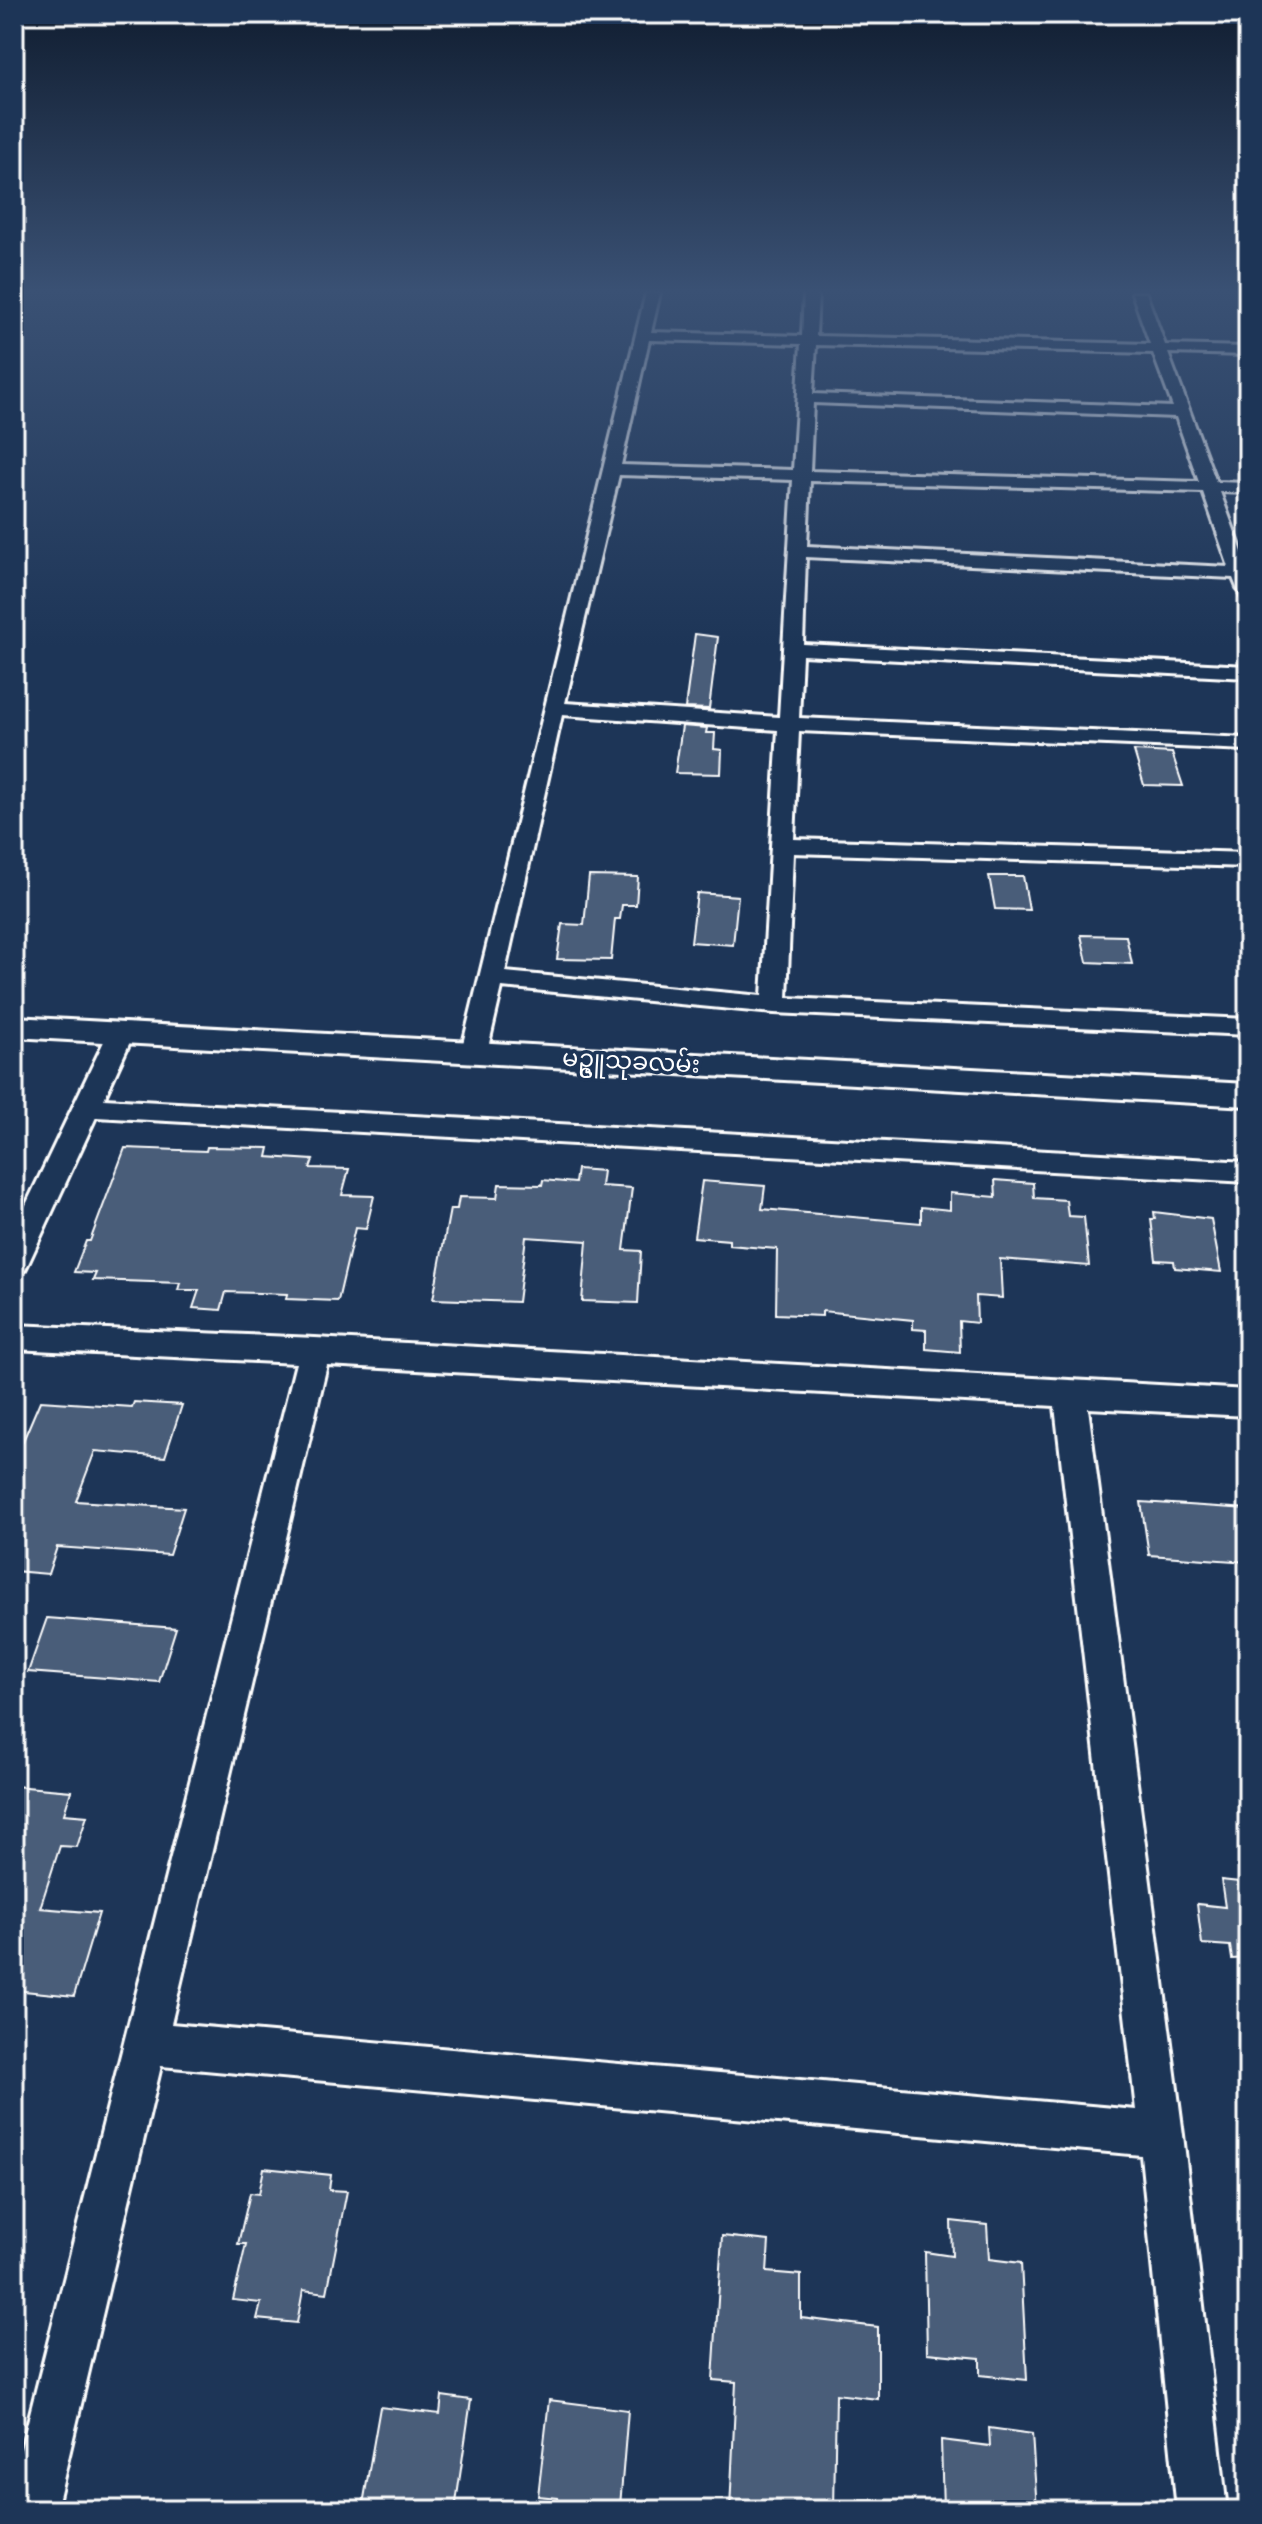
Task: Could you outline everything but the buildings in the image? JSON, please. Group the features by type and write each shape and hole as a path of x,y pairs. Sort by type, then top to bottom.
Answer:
{"street":[{"path":"474,1052 626,411"},
{"path":"774,1005 803,411"},
{"path":"1149,411 1182,412 1248,593"},
{"path":"612,470 1248,488"},
{"path":"798,551 1241,573"},
{"path":"793,649 1248,672"},
{"path":"553,708 788,724 1248,744"},
{"path":"783,846 1248,860"},
{"path":"491,978 774,1005 1248,1027"},
{"name":"မဥ္ဇူသုခလမ်း","path":"14,1027 1248,1095"},
{"path":"14,1262 121,1033"},
{"path":"86,1107 1248,1172"},
{"path":"14,1337 315,1350 1248,1403"},
{"path":"31,2510 315,1350"},
{"path":"1070,1395 1161,2135 1202,2510"},
{"path":"146,2043 1161,2135"}]}
